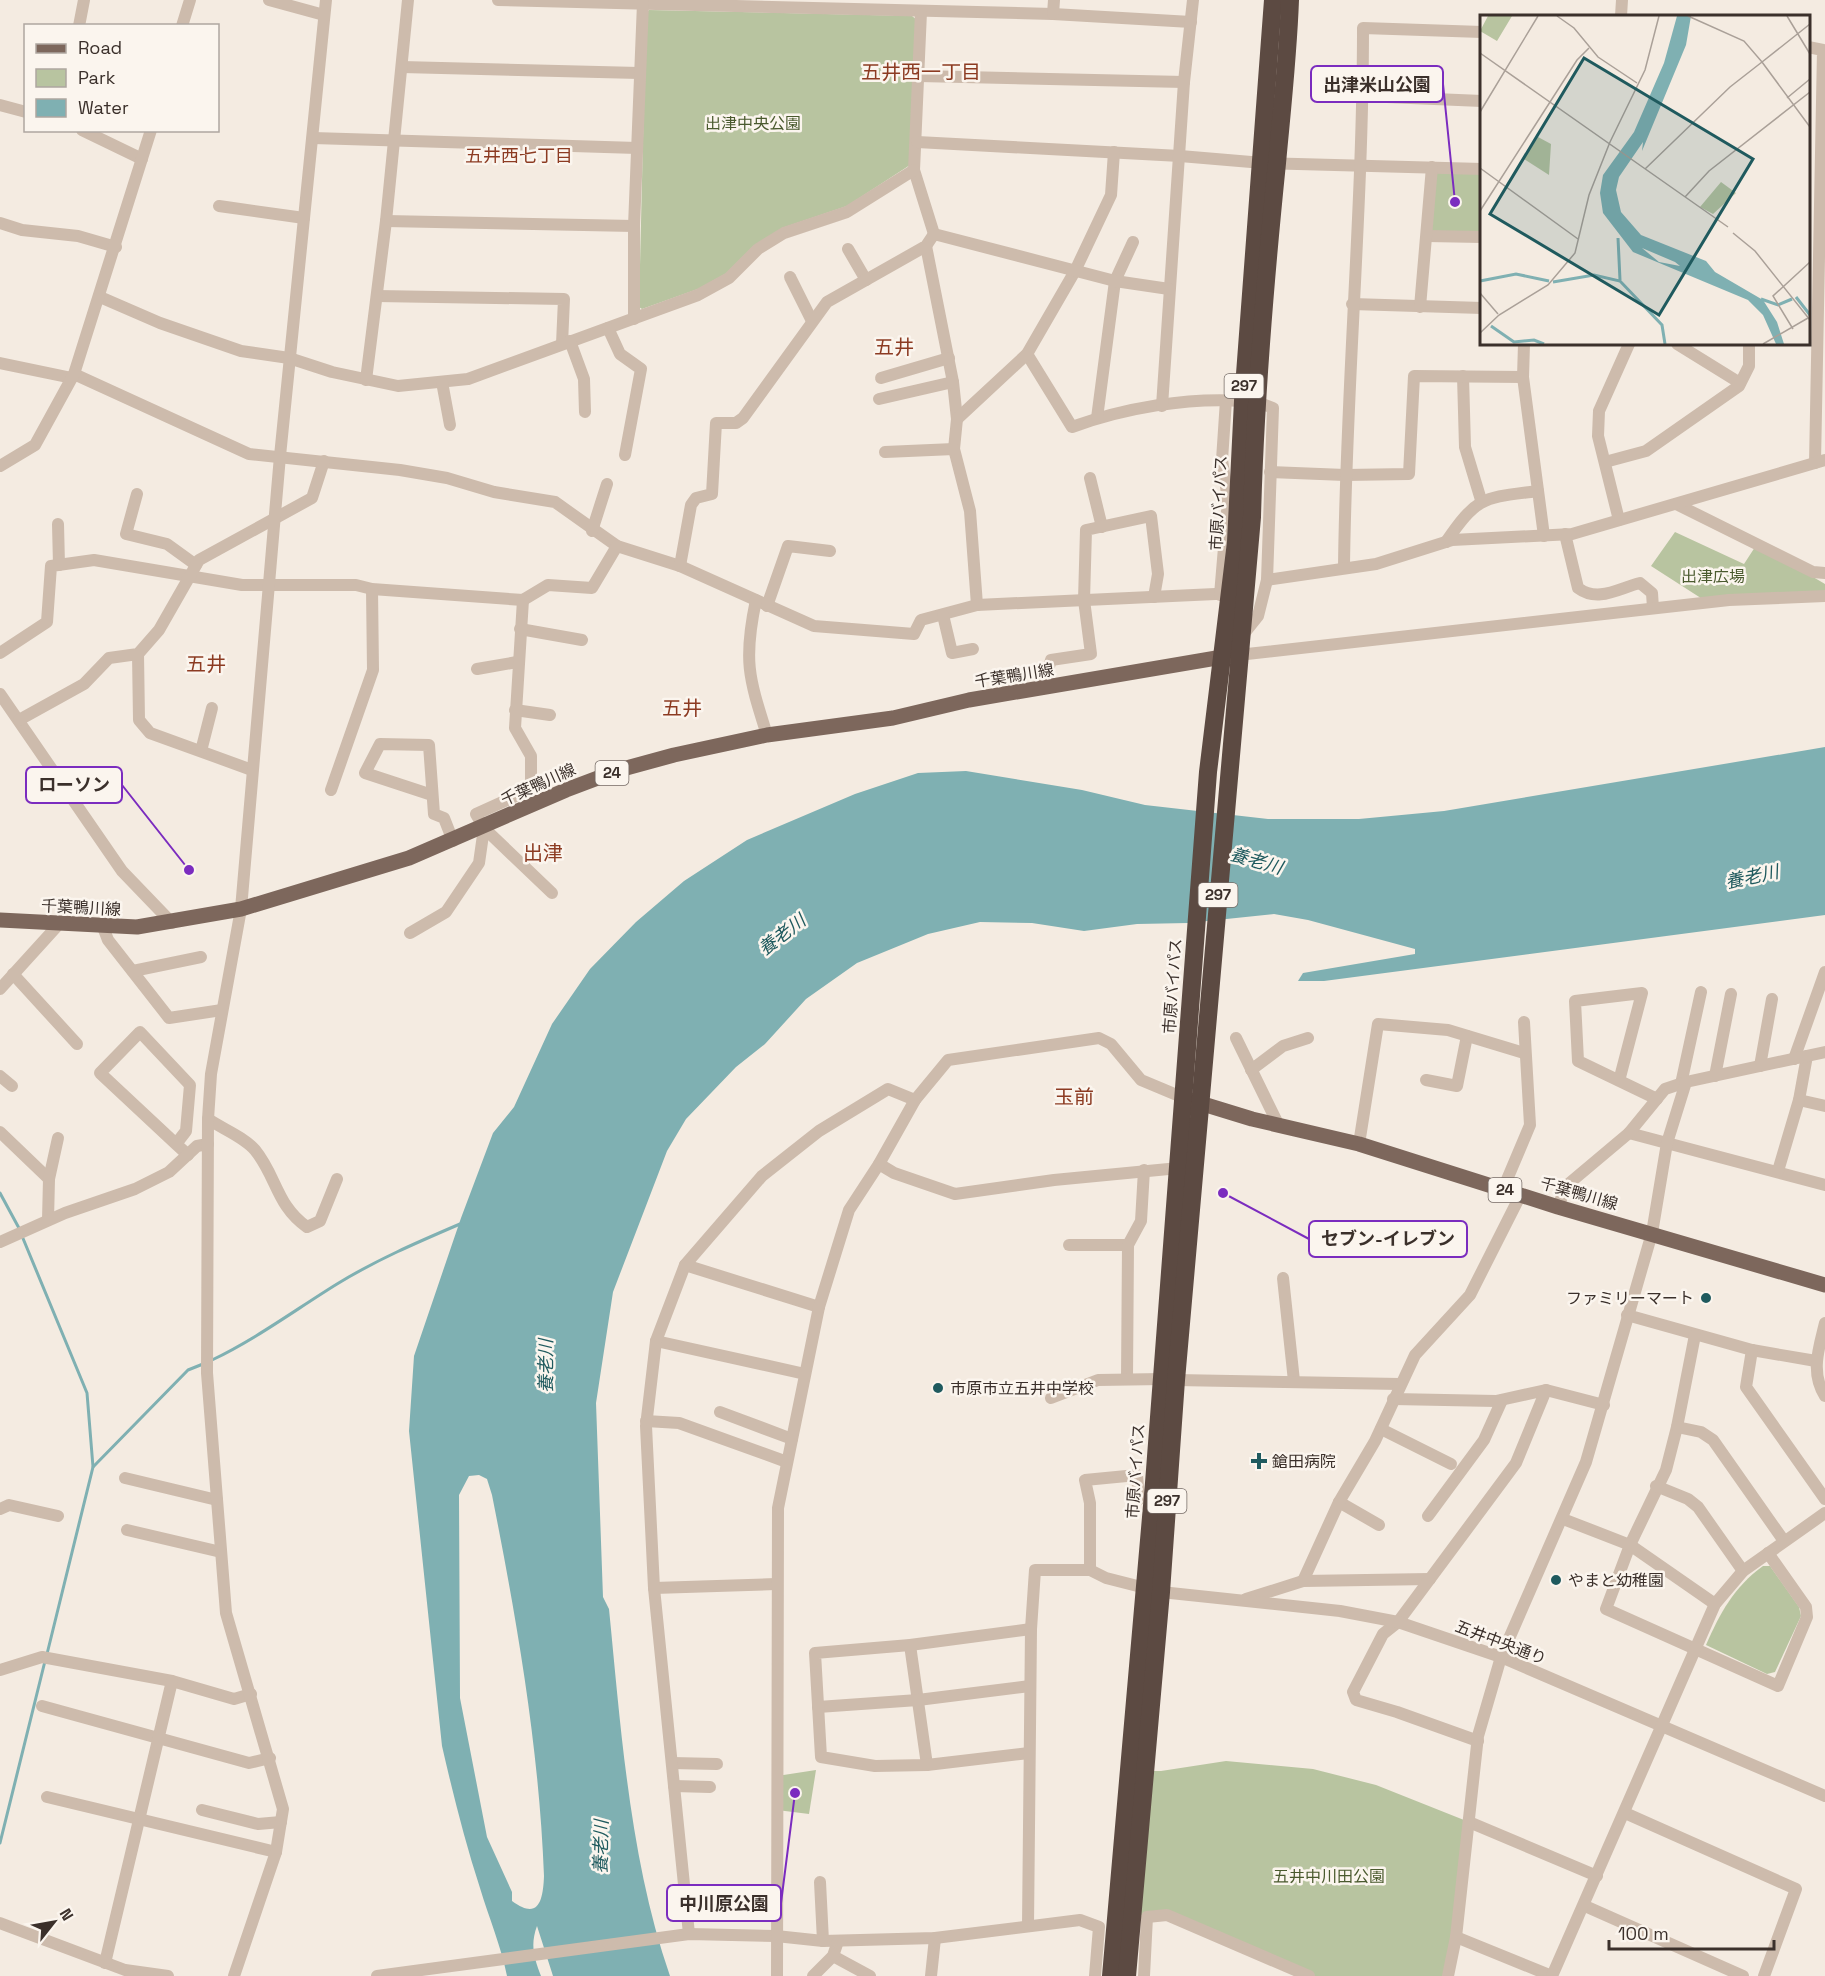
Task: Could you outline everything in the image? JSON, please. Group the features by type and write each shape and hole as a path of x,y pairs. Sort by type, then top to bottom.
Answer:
{"highway":[{"name":"市原バイパス","path":"1270,163 1273,0"},
{"name":"市原バイパス","path":"1128,1976 1153,1591 1198,1027 1229,764 1233,650 1232,594 1252,517 1242,401 1270,163 1287,70 1290,0"},
{"name":"市原バイパス","path":"1198,1027 1208,772 1233,650 1232,594"},
{"name":"市原バイパス","path":"1169,1379 1179,1168 1192,1100"},
{"name":"市原バイパス","path":"1111,1976 1153,1591"}],"main road":[{"name":"千葉鴨川線","path":"0,920 103,927 172,923 241,909 409,858 484,828 566,790 619,770 768,735 893,718 969,700 1042,689 1233,650"},
{"name":"千葉鴨川線","path":"1192,1100 1252,1119 1359,1144 1558,1207 1825,1285"}],"street":[{"path":"78,24 84,0"},
{"path":"183,24 190,0"},
{"path":"269,0 324,15"},
{"path":"234,1976 276,1852 283,1809 226,1613 207,1373 208,1119 211,1074 241,909 274,519 326,0"},
{"path":"366,380 386,221 408,0"},
{"path":"498,0 838,4 921,12 1053,14 1191,22"},
{"path":"1053,14 1054,0"},
{"path":"1162,406 1168,289 1184,82 1193,0"},
{"path":"1621,15 1622,0"},
{"path":"634,319 634,226 643,3"},
{"path":"921,12 920,76 914,170 934,234"},
{"path":"1344,567 1352,304 1362,165 1363,28 1480,32"},
{"path":"1267,580 1376,564 1446,542 1565,534 1820,461 1813,264 1818,198 1815,111 1823,50 1810,47"},
{"path":"402,67 639,73"},
{"path":"920,76 1184,82"},
{"path":"1363,96 1480,101"},
{"path":"0,105 24,111"},
{"path":"86,132 142,159"},
{"path":"0,466 35,445 73,376 116,247 150,132"},
{"path":"313,138 637,148"},
{"path":"917,142 1270,163 1480,169"},
{"path":"957,420 1027,354 1075,271 1111,195 1114,152"},
{"path":"1420,307 1432,167"},
{"path":"100,297 160,323 237,349 290,358 366,380 398,386 468,379 698,295 729,278 758,249 784,233 847,212 914,170"},
{"path":"219,206 304,218"},
{"path":"386,221 634,226"},
{"path":"0,223 22,231 78,236 116,247"},
{"path":"934,234 1114,281 1168,289"},
{"path":"680,566 691,505 696,498 712,495 716,423 736,423 743,418 826,302 926,246 934,234"},
{"path":"1427,236 1480,237"},
{"path":"1097,418 1114,281 1133,242"},
{"path":"926,246 953,382 957,420 954,449 970,511 977,605"},
{"path":"848,249 866,280"},
{"path":"790,277 812,321"},
{"path":"377,296 564,299 566,343 584,379 585,412"},
{"path":"1352,304 1480,308"},
{"path":"608,328 620,354 641,369 625,455"},
{"path":"1524,345 1523,377 1544,536"},
{"path":"1619,520 1598,436 1599,411 1629,345"},
{"path":"1679,345 1740,383"},
{"path":"1605,462 1646,452 1740,383 1749,366 1749,345"},
{"path":"1027,354 1072,427 1097,418 1162,406 1242,401 1273,408 1267,580 1258,616 1233,650"},
{"path":"881,378 949,358"},
{"path":"0,363 73,376 249,454 324,461 447,478 494,492 555,502 592,531 617,546 680,566 814,626 914,634 921,620 977,605 1232,594 1228,500 1222,460 1242,401"},
{"path":"1270,472 1345,476 1409,474 1414,376 1523,377"},
{"path":"1463,376 1465,447 1481,500"},
{"path":"442,382 450,425"},
{"path":"879,399 953,382"},
{"path":"885,452 954,449"},
{"path":"20,720 84,684 109,657 138,654 159,630 199,560 312,498 324,461"},
{"path":"1090,478 1102,527"},
{"path":"592,531 607,484"},
{"path":"1446,542 1466,512 1481,500 1538,491"},
{"path":"137,494 126,534 167,544 193,570"},
{"path":"1676,504 1814,572 1825,573"},
{"path":"1042,689 1051,660 1091,654 1084,600 1086,530 1150,516 1158,574 1154,597"},
{"path":"58,524 59,564"},
{"path":"1565,534 1578,588 1594,595 1605,594 1640,583 1652,593 1653,608"},
{"path":"0,653 47,622 51,566 59,564 94,560 193,570 242,585 356,585 372,589 523,600 548,585 592,588 617,546"},
{"path":"768,735 749,678 747,640 788,546 830,551"},
{"path":"331,790 373,670 372,589"},
{"path":"1233,650 1729,600 1825,596"},
{"path":"523,600 514,728 531,756 531,789 476,814 484,828 552,892"},
{"path":"943,615 952,653 974,649"},
{"path":"520,629 582,640"},
{"path":"138,654 140,720 154,735 252,770"},
{"path":"477,669 517,662"},
{"path":"0,694 122,871 172,923"},
{"path":"201,751 212,708"},
{"path":"515,710 550,715"},
{"path":"432,795 365,774 380,744 429,746 434,814 444,818 453,841"},
{"path":"410,933 446,912 479,863 484,828"},
{"path":"0,989 59,924"},
{"path":"103,927 108,940 169,1018 222,1010"},
{"path":"133,971 201,957"},
{"path":"1778,1171 1799,1100 1800,1057 1825,972"},
{"path":"13,974 77,1044"},
{"path":"1448,1976 1456,1938 1478,1741 1501,1657 1563,1519 1586,1462 1604,1405 1627,1315 1652,1233 1667,1143 1684,1083 1701,992"},
{"path":"1620,1081 1642,993 1575,1001 1578,1061 1657,1099"},
{"path":"1715,1076 1731,994"},
{"path":"1760,1066 1772,999"},
{"path":"1503,1189 1530,1125 1524,1053 1524,1022"},
{"path":"1359,1144 1378,1024 1448,1030 1524,1053"},
{"path":"176,1144 186,1131 190,1086 140,1032 100,1073 176,1144 188,1155"},
{"path":"1426,1080 1457,1086 1467,1035"},
{"path":"777,1976 776,1584 778,1508 819,1307 849,1210 879,1164 915,1100 948,1060 1099,1038 1112,1044 1141,1080 1192,1100"},
{"path":"1236,1038 1278,1124"},
{"path":"1251,1070 1283,1046 1308,1038"},
{"path":"1558,1207 1566,1186 1629,1133 1665,1089 1825,1052"},
{"path":"0,1076 12,1086"},
{"path":"689,1934 654,1588 646,1421 656,1341 684,1265 762,1176 819,1131 888,1089 915,1100"},
{"path":"1799,1100 1825,1106"},
{"path":"208,1119 253,1148 262,1160 283,1203 294,1217 307,1227 320,1221 336,1179"},
{"path":"0,1132 49,1179"},
{"path":"1629,1133 1825,1185"},
{"path":"48,1220 49,1179 58,1138"},
{"path":"0,1242 48,1220 135,1190 169,1172 197,1146 208,1144"},
{"path":"879,1164 894,1173 955,1194 1144,1170 1179,1168"},
{"path":"1127,1379 1128,1245 1142,1221 1144,1170"},
{"path":"1303,1581 1339,1502 1381,1429 1415,1355 1470,1295 1521,1194"},
{"path":"1069,1245 1128,1245"},
{"path":"684,1265 819,1307"},
{"path":"1283,1278 1294,1382"},
{"path":"1627,1315 1752,1350 1815,1361"},
{"path":"1825,1323 1815,1361 1817,1384 1825,1396"},
{"path":"1695,1335 1666,1470 1656,1486 1630,1545 1606,1609 1778,1686 1807,1617 1806,1607 1768,1553"},
{"path":"656,1341 805,1374"},
{"path":"1752,1350 1746,1387 1825,1499"},
{"path":"1051,1398 1098,1380 1169,1379 1400,1384"},
{"path":"1393,1399 1502,1400 1546,1390 1604,1405"},
{"path":"1478,1741 1356,1700 1353,1692 1383,1634 1398,1622 1516,1463 1546,1390"},
{"path":"1428,1516 1484,1440 1502,1400"},
{"path":"720,1412 792,1439"},
{"path":"646,1421 679,1424 787,1462"},
{"path":"1677,1427 1701,1432 1713,1440 1784,1542"},
{"path":"1381,1429 1451,1464"},
{"path":"1028,1926 1031,1629 1035,1570 1090,1570 1090,1503 1085,1480 1137,1475 1139,1499"},
{"path":"125,1478 217,1500"},
{"path":"1656,1486 1688,1499 1698,1507 1743,1571"},
{"path":"1339,1502 1379,1525"},
{"path":"0,1509 9,1505 58,1516"},
{"path":"1456,1938 1552,1976 1585,1906 1715,1604 1743,1571 1825,1513"},
{"path":"1563,1519 1630,1545 1715,1604"},
{"path":"127,1530 221,1552"},
{"name":"五井中央通り","path":"1090,1570 1106,1578 1153,1591 1340,1611 1398,1622 1501,1657 1825,1796"},
{"path":"1241,1601 1303,1581 1430,1580"},
{"path":"654,1588 776,1584"},
{"path":"1029,1752 927,1765 875,1766 821,1756 815,1653 910,1645 1031,1629"},
{"path":"910,1645 927,1765"},
{"path":"0,1670 42,1657 172,1681 234,1700 251,1694"},
{"path":"105,1963 172,1681"},
{"path":"818,1707 918,1700 1030,1686"},
{"path":"42,1706 159,1736 249,1763 270,1758"},
{"path":"672,1763 717,1764"},
{"path":"674,1786 710,1787"},
{"path":"47,1797 276,1852"},
{"path":"202,1810 258,1824 281,1822"},
{"path":"1625,1813 1796,1889 1764,1976"},
{"path":"1469,1822 1597,1876"},
{"path":"820,1882 823,1941"},
{"path":"1585,1906 1743,1976"},
{"path":"1144,1976 1147,1917 1167,1915 1309,1976"},
{"path":"377,1976 689,1934 776,1936 823,1941 935,1938 1080,1920 1099,1927 1095,1976"},
{"path":"0,1923 105,1963 125,1973 168,1976"},
{"path":"931,1976 935,1938"},
{"path":"813,1976 833,1956 838,1941"},
{"path":"833,1956 870,1976"}],"green space":[{"name":"出津中央公園","path":"649,10 912,16 917,20 910,165 847,206 782,228 727,273 698,289 642,309 639,307 646,13"},
{"path":"1432,167 1480,168 1480,237 1427,236"},
{"name":"出津広場","path":"1675,532 1744,564 1757,544 1825,584 1825,596 1707,602 1651,566"},
{"path":"1763,1566 1770,1566 1799,1607 1801,1616 1775,1672 1767,1674 1706,1645 1729,1601"},
{"name":"五井中川田公園","path":"1226,1761 1313,1769 1376,1785 1469,1822 1448,1976 1309,1976 1167,1915 1147,1917 1133,1913 1146,1771 1161,1771"},
{"path":"816,1770 809,1814 777,1810 777,1776"}],"water":[{"name":"養老川","path":"1825,747 1825,915 1324,981 1298,981 1303,973 1415,954 1415,949 1308,920 1274,914 1188,923 1137,924 1084,931 1032,923 980,922 928,934 857,963 806,999 765,1044 736,1067 686,1119 667,1151 613,1292 596,1403 603,1597 609,1609 623,1748 636,1841 656,1932 670,1976 553,1976 537,1926 534,1951 541,1976 507,1976 464,1836 442,1746 409,1431 414,1356 493,1133 514,1107 552,1024 590,969 636,922 684,881 747,840 855,794 918,773 966,771 1082,790 1145,805 1268,819 1359,819 1444,811","holes":["479,1475 487,1479 492,1495 526,1684 537,1780 544,1876 541,1900 534,1908 528,1909 512,1901 512,1892 487,1837 460,1698 459,1495 469,1476"]}],"waterway":[{"path":"0,1193 20,1230"},
{"path":"212,1360 260,1334 367,1267 460,1224"},
{"path":"22,1236 87,1393 93,1467 47,1654"},
{"path":"93,1467 188,1370 203,1364"},
{"path":"0,1843 45,1661"}],"place":[{"name":"出津米山公園","path":"1455,202"},
{"name":"ローソン","path":"189,870"},
{"name":"セブン-イレブン","path":"1223,1193"},
{"name":"ファミリーマート","path":"1706,1298"},
{"name":"市原市立五井中学校","path":"938,1388"},
{"name":"鎗田病院","path":"1259,1461"},
{"name":"やまと幼稚園","path":"1556,1580"},
{"name":"中川原公園","path":"795,1793"}],"district":[{"name":"五井西一丁目","path":"921,72"},
{"name":"五井西七丁目","path":"519,156"},
{"name":"五井","path":"894,347"},
{"name":"五井","path":"206,664"},
{"name":"五井","path":"682,708"},
{"name":"出津","path":"543,853"},
{"name":"玉前","path":"1074,1097"}]}
